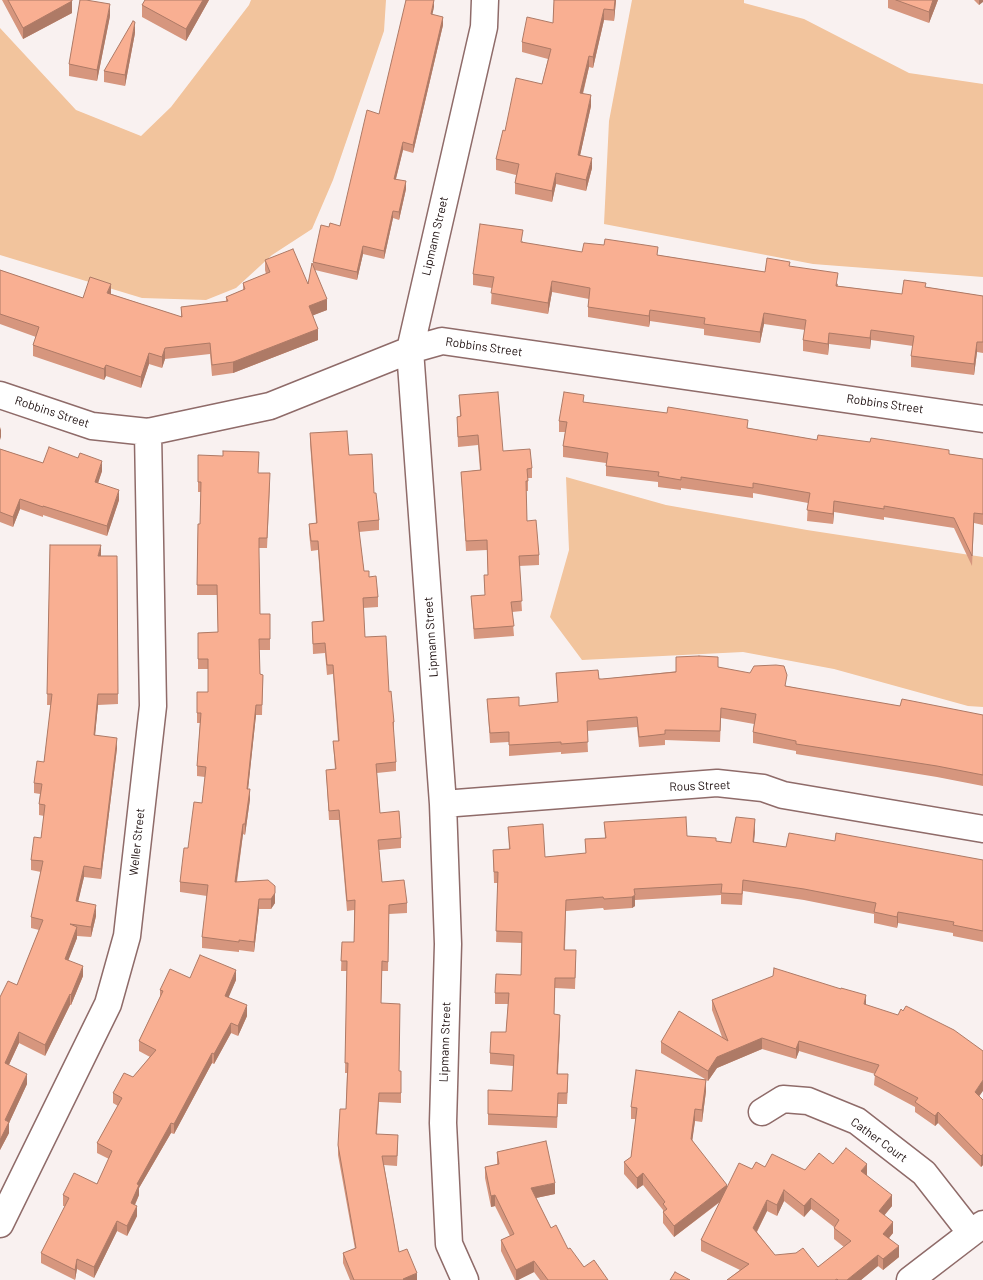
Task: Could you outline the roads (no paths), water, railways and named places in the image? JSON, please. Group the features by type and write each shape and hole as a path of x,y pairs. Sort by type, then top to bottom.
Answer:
{"street":[{"name":"Lipmann Street","path":"465,1280 449,1244 442,1123 448,944 443,804 410,350 484,27 486,0"},
{"name":"Robbins Street","path":"0,395 92,426 148,432 270,406 410,350 442,340 983,419"},
{"name":"Weller Street","path":"0,1224 108,1004 127,936 153,706 148,432"},
{"name":"Rous Street","path":"443,804 717,783 763,788 783,795 983,830"},
{"name":"Cather Court","path":"762,1112 783,1100 808,1101 857,1122 924,1173 977,1229"},
{"path":"910,1280 977,1229"}]}
